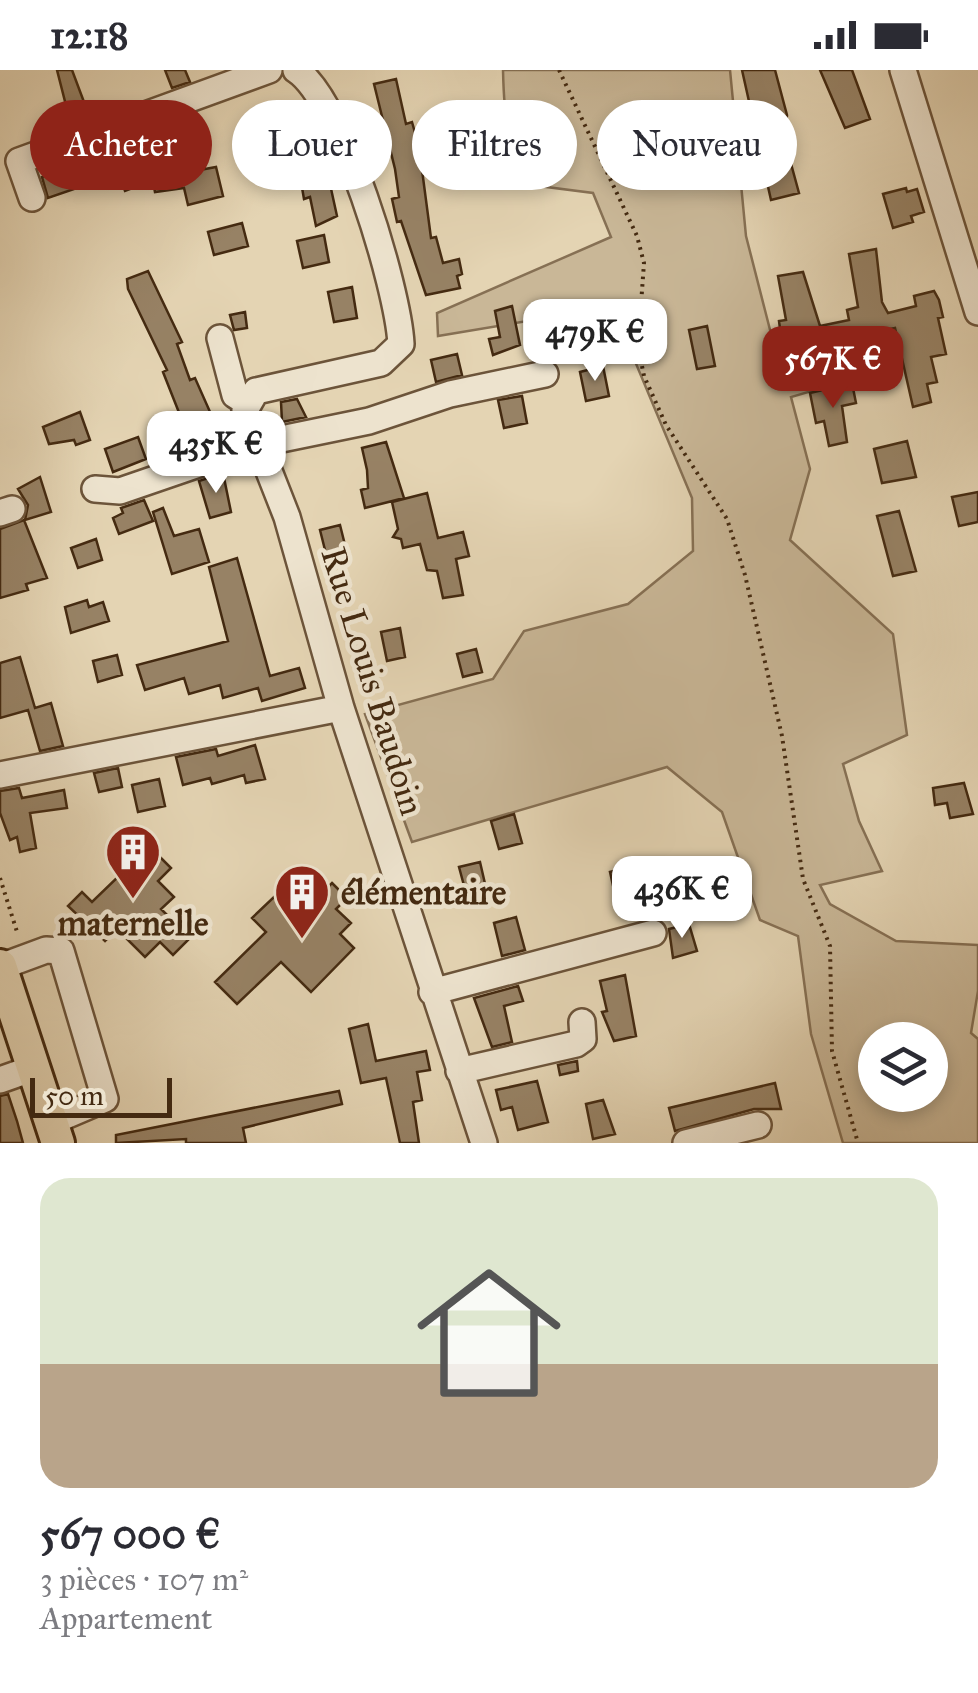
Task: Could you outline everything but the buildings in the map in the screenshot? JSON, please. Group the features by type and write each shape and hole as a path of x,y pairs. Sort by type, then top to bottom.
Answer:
{"main road":[{"path":"0,966 54,1132"}],"street":[{"path":"32,198 20,161 269,70"},
{"path":"246,402 266,388 380,363 401,344 380,251 347,156 316,86 296,70"},
{"path":"903,70 978,312"},
{"name":"Rue Louis Baudoin","path":"220,338 235,395 246,402 257,444 304,570 340,708 484,1143"},
{"path":"95,489 120,491 257,444 369,421 450,394 545,374"},
{"path":"0,776 340,708"},
{"path":"432,992 653,934"},
{"path":"0,966 46,950 61,951 104,1099 54,1132"},
{"path":"459,1071 576,1044 582,1039 582,1022"},
{"path":"0,1080 34,1068"},
{"path":"686,1143 758,1125"}],"path":[{"path":"559,70 637,236 644,263 638,346 644,376 666,425 727,519 745,575 782,736 803,880 830,946 832,1051 858,1143"}],"shaded area":[{"path":"503,70 730,70 733,100 597,100 597,190 742,190 746,236 779,365 819,355 829,386 791,397 810,469 790,540 893,634 907,735 843,764 859,821 882,871 820,885 830,904 896,941 978,945 978,991 971,1033 978,1039 978,1143 843,1143 811,1034 798,936 760,920 722,812 667,767 412,842 365,714 493,679 524,631 628,604 693,551 692,498 622,330 551,317 438,336 437,313 611,237 593,193 570,190 577,190 577,100 505,100"}],"place":[{"name":"maternelle","path":"133,901"},
{"name":"élémentaire","path":"302,941"}]}
